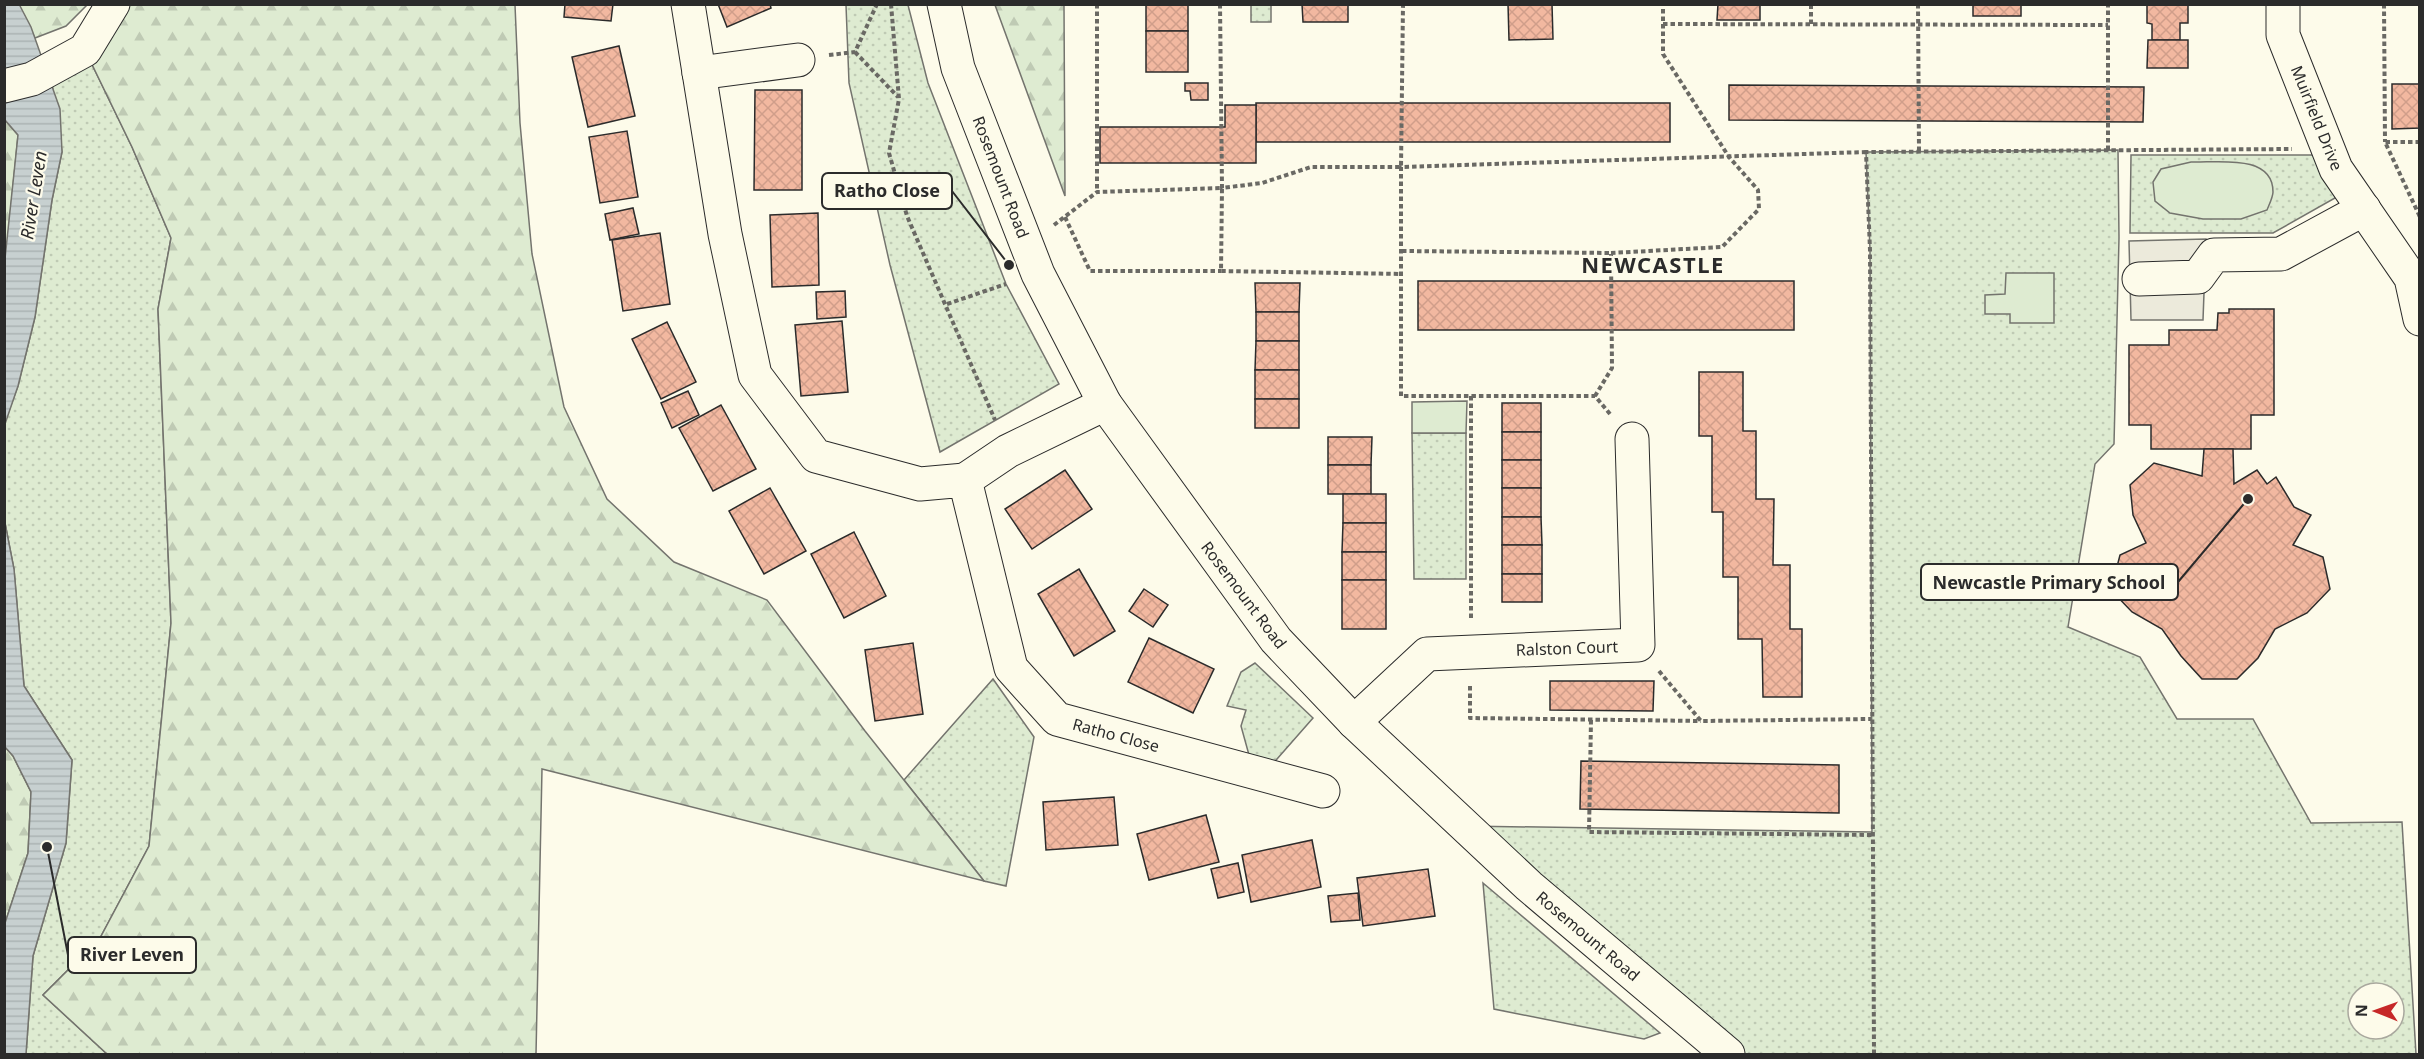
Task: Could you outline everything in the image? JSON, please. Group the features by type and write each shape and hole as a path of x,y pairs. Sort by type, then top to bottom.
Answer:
{"street":[{"path":"4,86 32,79 85,50 113,4"},
{"path":"688,4 725,234 754,375 816,456 920,484 965,480 1008,451 1105,404"},
{"name":"Rosemount Road","path":"944,4 958,68 1033,259 1105,404 1276,640 1354,722 1529,886 1728,1054"},
{"name":"Muirfield Drive","path":"2283,4 2283,35 2336,169 2411,278 2420,319"},
{"path":"699,73 798,60"},
{"path":"2139,279 2198,277 2214,255 2281,254 2364,209"},
{"name":"Ralston Court","path":"1354,722 1427,654 1638,645 1632,440"},
{"name":"Ratho Close","path":"965,480 1011,668 1057,719 1323,791"}],"path":[{"path":"855,52 877,4"},
{"path":"891,4 899,99 889,153 907,216 947,304 1008,451"},
{"path":"1097,4 1097,192"},
{"path":"1220,4 1221,271"},
{"path":"1403,4 1401,396 1594,396 1632,440"},
{"path":"1402,251 1611,253 1722,247 1759,209 1758,190 1729,157 1663,54 1663,4"},
{"path":"1811,4 1811,24"},
{"path":"1918,4 1919,152"},
{"path":"2108,4 2108,150"},
{"path":"2384,4 2385,142 2420,216"},
{"path":"1663,24 2108,25"},
{"path":"798,60 855,52"},
{"path":"855,52 899,99"},
{"path":"2385,142 2420,142"},
{"path":"947,304 1033,259 1065,217 1097,192 1222,188 1262,183 1311,166 1401,167 1866,152 2328,149"},
{"path":"1866,152 1870,250 1874,1054"},
{"path":"1065,217 1090,271 1402,274"},
{"path":"1594,396 1612,368 1611,253"},
{"path":"1470,396 1470,718 1701,721 1871,719"},
{"path":"1638,645 1701,721"},
{"path":"1591,719 1589,832 1872,835"}],"green space":[{"path":"19,5 87,5 66,26 35,38"},
{"path":"113,5 515,5 520,123 532,254 564,407 607,499 674,562 767,600 865,731 984,881 542,769 536,1054 107,1054 43,995 100,938 149,846 171,623 158,309 171,238 132,147 85,50"},
{"path":"846,5 908,5 928,83 1006,284 1059,384 940,452 890,265 849,83"},
{"path":"995,5 1064,5 1065,196"},
{"path":"1251,5 1271,5 1271,22 1251,22"},
{"path":"85,50 132,147 171,238 158,309 171,623 149,846 100,938 43,995 107,1054 26,1054 33,956 66,843 72,760 24,686 14,569 5,523 4,424 18,386 35,317 52,200 62,152 51,77"},
{"path":"5,120 18,135 5,268"},
{"path":"2118,150 2119,238 2114,444 2095,464 2068,627 2140,657 2177,719 2253,719 2311,823 2402,822 2416,1054 1728,1054 1466,826 1872,832 1870,250 1866,152"},
{"path":"2131,155 2321,155 2337,184 2335,198 2273,233 2130,233"},
{"path":"2191,162 2241,163 2264,171 2271,180 2273,192 2267,210 2241,219 2203,219 2170,213 2155,201 2153,182 2161,169"},
{"path":"2006,273 2054,273 2054,323 2010,323 2010,314 1985,314 1985,295 2005,294"},
{"path":"1467,401 1466,433 1412,433 1412,402"},
{"path":"1412,433 1466,433 1466,579 1414,579"},
{"path":"1255,663 1313,718 1270,767 1249,755 1241,726 1246,710 1227,706 1241,672"},
{"path":"993,679 1034,737 1006,886 984,881 904,780"},
{"path":"5,747 13,756 31,792 28,853 5,923"},
{"path":"1483,883 1660,1033 1644,1039 1494,1009"}],"shaded area":[{"path":"2206,239 2203,320 2131,320 2129,241"}],"water":[{"path":"19,4 31,27 60,109 62,152 52,200 35,317 18,386 5,424 4,268 18,135 5,120 4,5"},
{"path":"5,523 14,569 24,686 72,760 66,843 33,956 26,1054 4,1054 5,923 28,853 31,792 13,756 5,747"}],"building":[{"path":"565,4 613,4 611,21 564,17"},
{"path":"718,4 770,4 771,8 727,27"},
{"path":"1146,4 1188,4 1188,31 1146,31"},
{"path":"1302,4 1348,4 1348,22 1303,22"},
{"path":"1508,4 1552,4 1553,39 1509,40"},
{"path":"1718,4 1760,4 1760,20 1717,20"},
{"path":"1973,4 2021,4 2021,16 1973,16"},
{"path":"2147,4 2188,4 2188,23 2180,23 2180,40 2152,40 2152,24 2147,23"},
{"path":"1146,31 1188,31 1188,72 1146,72"},
{"path":"2148,40 2188,40 2188,68 2147,68"},
{"path":"619,46 635,116 588,127 572,57"},
{"path":"1185,83 1208,83 1208,100 1191,100 1190,91 1185,91"},
{"path":"2392,84 2420,84 2420,128 2392,129"},
{"path":"1729,85 2144,87 2143,122 1729,120"},
{"path":"755,90 802,90 802,190 754,190"},
{"path":"1256,103 1670,103 1670,142 1256,142"},
{"path":"1225,105 1256,105 1256,163 1100,163 1100,127 1225,127"},
{"path":"627,131 638,197 600,203 589,137"},
{"path":"633,208 639,234 610,240 605,214"},
{"path":"818,213 819,285 772,287 770,215"},
{"path":"660,233 670,304 623,311 612,240"},
{"path":"1418,281 1794,281 1794,330 1418,330"},
{"path":"1255,283 1300,283 1299,312 1256,312"},
{"path":"845,291 846,317 817,319 816,292"},
{"path":"2229,309 2274,309 2274,415 2251,415 2251,449 2151,449 2151,425 2129,425 2129,345 2169,345 2169,330 2217,330 2218,313 2229,313"},
{"path":"1256,312 1299,312 1299,341 1256,341"},
{"path":"842,321 848,392 801,396 795,325"},
{"path":"667,322 696,382 661,399 632,339"},
{"path":"1256,341 1299,341 1299,370 1255,370"},
{"path":"1255,370 1299,370 1299,399 1255,399"},
{"path":"1699,372 1743,372 1743,431 1756,431 1756,499 1774,499 1773,565 1790,565 1790,629 1802,629 1802,697 1763,697 1762,639 1738,639 1738,577 1723,577 1723,512 1712,512 1712,436 1699,436"},
{"path":"688,391 699,415 672,428 661,403"},
{"path":"1255,399 1299,399 1299,428 1255,428"},
{"path":"1502,403 1541,403 1541,432 1502,432"},
{"path":"721,405 756,469 713,491 679,428"},
{"path":"1502,432 1541,432 1541,460 1502,460"},
{"path":"1328,437 1372,437 1371,465 1328,465"},
{"path":"2204,449 2233,449 2234,484 2257,470 2267,484 2276,477 2294,507 2311,515 2293,545 2323,557 2330,589 2307,613 2275,629 2258,658 2237,679 2202,679 2181,656 2162,629 2132,612 2111,590 2120,555 2146,543 2133,515 2130,485 2154,463 2202,476"},
{"path":"1502,460 1541,460 1541,488 1502,488"},
{"path":"1328,465 1371,465 1371,494 1328,494"},
{"path":"1065,470 1092,509 1032,549 1005,509"},
{"path":"770,488 806,551 764,574 729,511"},
{"path":"1502,488 1541,488 1541,517 1502,517"},
{"path":"1343,494 1386,494 1386,523 1343,523"},
{"path":"1502,517 1541,517 1542,545 1502,545"},
{"path":"1343,523 1386,523 1386,552 1342,552"},
{"path":"854,532 886,596 844,618 811,554"},
{"path":"1502,545 1542,545 1542,574 1502,574"},
{"path":"1342,552 1386,552 1386,580 1342,580"},
{"path":"1079,569 1115,631 1074,656 1038,594"},
{"path":"1502,574 1542,574 1542,602 1502,602"},
{"path":"1342,580 1386,580 1386,629 1342,629"},
{"path":"1144,589 1168,605 1153,627 1129,611"},
{"path":"1149,638 1214,669 1193,713 1128,682"},
{"path":"913,643 923,714 875,721 865,650"},
{"path":"1550,681 1654,681 1653,711 1550,710"},
{"path":"1581,761 1839,765 1839,813 1580,809"},
{"path":"1114,797 1118,845 1046,850 1043,802"},
{"path":"1206,815 1219,862 1149,880 1137,834"},
{"path":"1312,840 1321,887 1251,902 1242,855"},
{"path":"1238,863 1244,892 1218,898 1211,869"},
{"path":"1428,869 1435,916 1363,926 1357,878"},
{"path":"1358,893 1360,920 1331,922 1328,896"}],"place":[{"name":"Ratho Close","path":"1009,265"},
{"name":"Newcastle Primary School","path":"2248,499"},
{"name":"River Leven","path":"47,847"}],"district":[{"name":"NEWCASTLE","path":"1653,264"}]}
